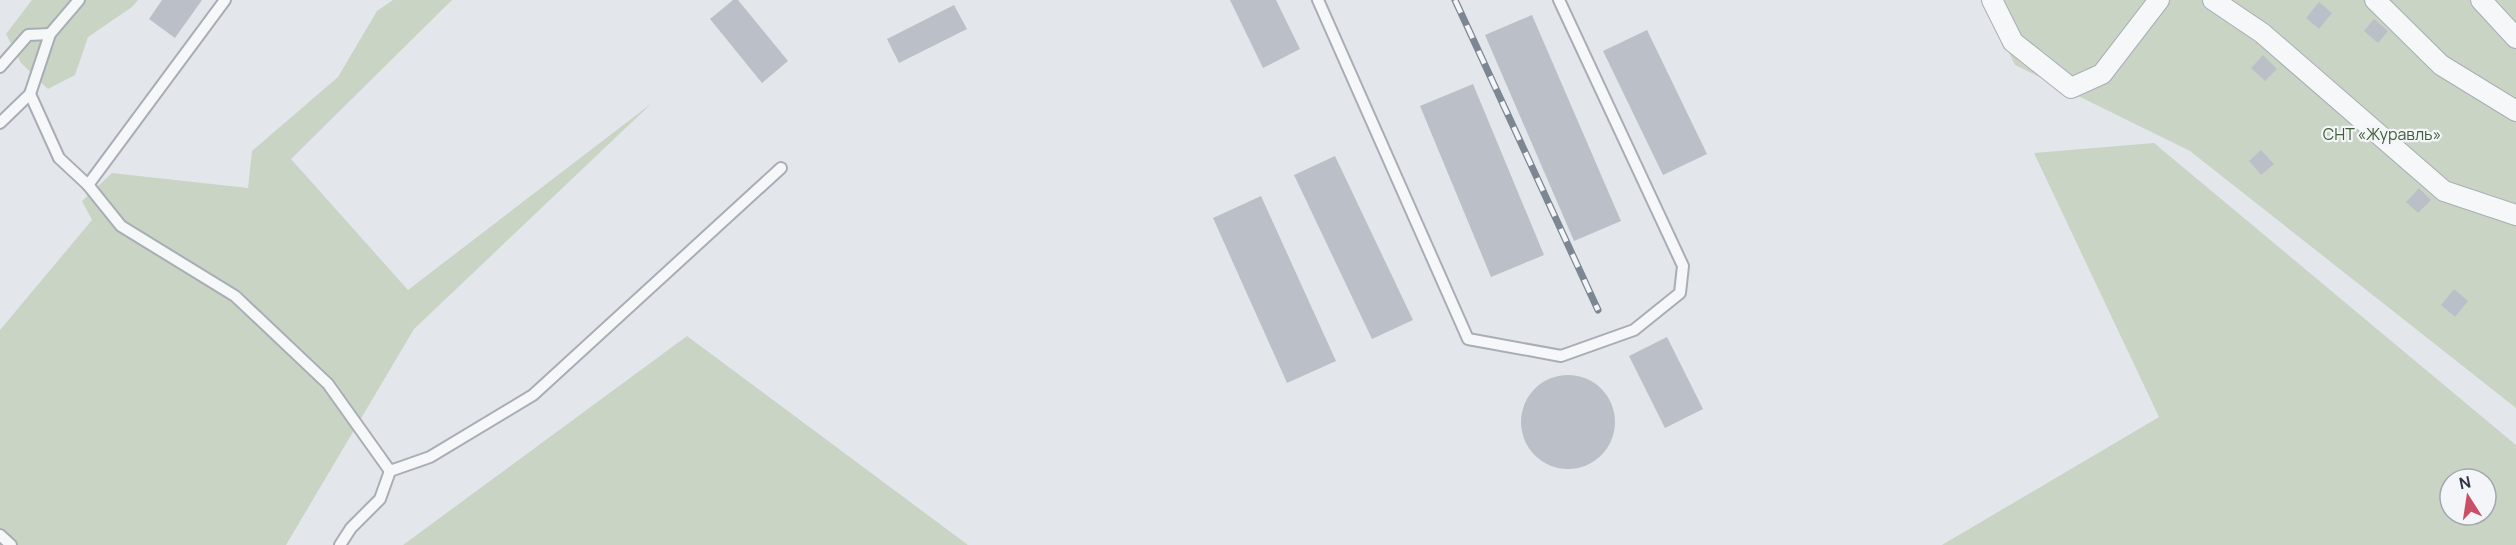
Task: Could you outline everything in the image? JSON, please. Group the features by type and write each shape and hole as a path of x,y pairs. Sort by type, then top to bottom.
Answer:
{"street":[{"path":"1992,0 2013,42 2071,88 2102,74 2159,0"},
{"path":"2213,0 2262,33 2444,191 2515,207"},
{"path":"2375,0 2441,65 2516,111"},
{"path":"2481,0 2516,38"}],"lane":[{"path":"0,123 30,94 50,34 79,0"},
{"path":"88,185 225,0"},
{"path":"1318,0 1468,339 1561,356 1634,330 1680,293 1683,266 1559,0"},
{"path":"0,67 28,35 50,34"},
{"path":"30,94 59,158 88,185 121,226 235,296 328,384 390,471"},
{"path":"390,471 430,457 533,395 781,168"},
{"path":"340,545 351,528 380,499 390,471"},
{"path":"0,535 11,545"}],"green space":[{"path":"32,0 138,0 132,7 88,37 75,75 48,89 21,63 6,34"},
{"path":"393,0 452,0 291,159 408,290 652,103 414,329 286,545 0,545 0,330 92,220 82,201 112,173 248,188 252,151 338,77 377,11"},
{"name":"СНТ «Журавль»","path":"1984,0 2516,0 2516,408 2190,151 2015,65"},
{"path":"2154,143 2516,445 2516,545 1942,545 2159,417 2034,153"},
{"path":"687,336 968,545 403,545"}],"building":[{"path":"162,0 202,0 175,38 149,19"},
{"path":"733,0 738,0 788,61 762,83 710,19"},
{"path":"1230,0 1276,0 1300,49 1263,68"},
{"path":"2319,2 2332,13 2319,29 2306,18"},
{"path":"954,5 967,29 899,63 887,39"},
{"path":"1532,15 1621,221 1574,241 1485,35"},
{"path":"2374,19 2388,31 2378,43 2364,31"},
{"path":"1647,30 1707,154 1663,175 1603,51"},
{"path":"2263,55 2277,69 2265,81 2251,68"},
{"path":"1473,84 1544,255 1491,277 1420,106"},
{"path":"2261,150 2274,164 2261,175 2249,161"},
{"path":"1335,156 1413,320 1372,339 1294,175"},
{"path":"2419,188 2431,200 2418,213 2406,202"},
{"path":"1261,196 1336,361 1287,383 1213,218"},
{"path":"2454,289 2468,301 2455,317 2441,305"},
{"path":"1667,337 1703,409 1665,428 1629,356"},
{"path":"1568,375 1586,378 1601,389 1612,404 1615,422 1612,440 1601,455 1586,466 1568,469 1550,466 1535,455 1524,440 1521,422 1524,404 1535,389 1550,378"}],"railway":[{"path":"1455,0 1598,310"}]}
